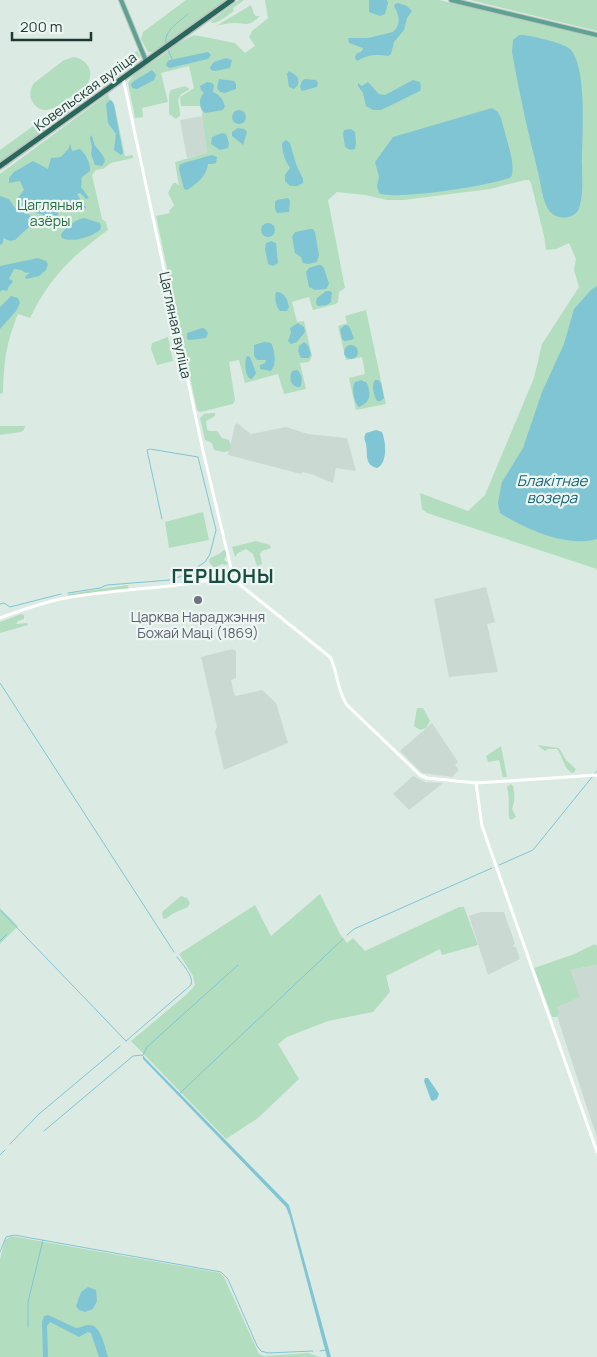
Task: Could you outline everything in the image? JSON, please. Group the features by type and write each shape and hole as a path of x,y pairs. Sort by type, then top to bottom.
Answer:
{"highway":[{"name":"Ковельская вуліца","path":"0,166 232,0"}],"main road":[{"path":"121,0 146,61"},
{"path":"452,0 597,35"}],"street":[{"name":"Цагляная вуліца","path":"123,78 203,451 232,572 237,575 234,580"},
{"path":"0,618 29,607 66,598 201,582 228,576 232,572"},
{"path":"228,576 330,657 341,694 347,705 418,774 427,778 476,783 597,775"},
{"path":"476,783 482,826 597,1152"}],"shaded area":[{"path":"203,116 207,153 187,158 180,120"},
{"path":"237,423 251,434 286,427 308,434 347,438 356,471 336,468 333,483 311,474 303,472 301,474 228,455"},
{"path":"486,587 495,622 487,624 498,672 449,677 434,599"},
{"path":"232,649 236,651 236,678 231,680 234,694 236,696 262,690 276,703 288,743 224,770 215,732 217,727 201,657"},
{"path":"432,723 458,762 455,765 459,770 452,777 422,773 400,751"},
{"path":"413,776 425,782 443,783 409,810 393,794"},
{"path":"481,912 504,912 515,944 513,945 516,947 520,959 488,975 469,916"},
{"path":"597,965 597,1138 557,1016 557,1007 570,970"}],"green space":[{"path":"186,0 226,0 154,52 148,52 141,39 143,32"},
{"path":"239,0 244,0 233,8 234,11 220,21 211,23 211,21"},
{"path":"265,0 439,0 597,37 597,569 427,513 422,509 420,493 468,511 485,495 534,378 542,344 579,287 574,270 576,259 569,243 556,249 546,250 529,180 490,189 404,200 387,200 337,192 328,200 345,288 339,292 336,304 313,310 309,297 292,302 297,322 304,321 312,356 309,362 300,363 306,389 284,394 278,374 245,383 239,360 229,362 235,400 233,404 200,412 197,410 156,216 170,213 169,211 174,205 168,193 173,183 179,186 175,162 207,153 202,112 200,106 181,106 180,97 194,88 189,66 161,73 168,102 142,108 143,117 135,118 128,83 135,73 166,53 176,44 194,35 235,43 245,53 255,46 249,37 252,31 268,18"},
{"path":"470,0 597,0 597,31"},
{"path":"251,5 254,14 260,16 252,22 216,26"},
{"path":"137,51 140,56 137,63 101,86 97,92 0,162 0,150"},
{"path":"74,57 82,60 88,66 90,79 88,83 63,103 52,109 47,110 36,107 30,96 34,83 64,60"},
{"path":"185,86 190,89 179,98 180,116 176,119 169,114 169,94 171,90"},
{"name":"Цагляныя азёры","path":"108,94 114,103 125,156 133,155 133,158 111,163 103,169 96,170 92,175 102,219 106,222 108,230 63,268 45,291 30,318 18,314 8,344 3,393 0,394 0,174"},
{"path":"366,310 386,404 356,410 349,378 365,374 362,357 346,360 338,326 347,323 345,316"},
{"path":"168,337 173,361 157,365 151,349 152,343"},
{"path":"215,413 215,416 206,421 207,429 209,431 217,431 222,438 229,440 231,446 229,451 214,450 212,443 205,440 200,418 204,414"},
{"path":"0,426 25,426 21,432 0,435"},
{"path":"203,512 209,540 169,548 165,522"},
{"path":"256,541 270,545 271,548 262,551 260,554 262,564 257,566 253,554 246,549 235,557 232,547"},
{"path":"226,550 227,554 224,560 228,563 227,565 222,564 214,568 209,562 210,558"},
{"path":"127,585 129,587 127,589 69,596 68,594"},
{"path":"21,614 24,615 24,619 16,624 27,623 28,625 0,633 0,622"},
{"path":"417,708 423,708 430,721 426,728 420,730 414,726"},
{"path":"537,745 559,748 566,760 576,769 574,772 569,771 557,749 545,751"},
{"path":"501,746 507,777 503,777 499,760 488,762 486,756"},
{"path":"511,784 514,795 512,809 516,817 511,820 509,818 507,787"},
{"path":"320,894 340,934 347,943 353,938 365,951 459,907 464,907 478,945 442,955 440,949 386,976 390,992 373,1012 328,1021 287,1037 278,1044 299,1079 258,1118 226,1139 131,1041 187,994 195,985 193,976 179,954 255,905 271,936"},
{"path":"181,896 187,898 190,903 188,907 165,919 163,918 162,912"},
{"path":"0,908 18,926 0,944"},
{"path":"595,944 597,946 597,965 570,970 580,997 557,1007 559,1014 557,1017 552,1017 534,968 572,955"},
{"path":"11,1236 220,1273 224,1277 259,1354 264,1356 308,1353 320,1357 0,1357 0,1259 5,1240"}],"water":[{"path":"369,0 387,0 385,14 380,16 369,12"},
{"path":"398,3 407,6 412,11 407,18 404,30 394,42 391,54 388,56 365,57 357,61 355,58 356,54 362,51 363,48 349,43 348,38 368,38 393,32 399,23 394,6"},
{"path":"519,35 545,39 561,44 570,49 576,58 582,87 583,104 582,194 578,211 571,216 563,218 551,213 543,196 512,52 513,40"},
{"path":"208,52 211,55 208,59 170,68 166,66 170,60"},
{"path":"226,58 232,60 230,68 211,70 210,67 214,62"},
{"path":"152,70 156,75 154,80 137,89 132,88 131,84 134,81"},
{"path":"289,71 298,80 298,85 294,89 289,87 287,74"},
{"path":"219,79 234,81 236,89 225,93 220,92 217,88"},
{"path":"305,79 316,80 318,83 317,87 302,91 300,87"},
{"path":"413,80 420,82 420,91 381,110 373,110 366,106 363,93 358,86 358,83 362,86 368,82 379,94 385,95"},
{"path":"207,82 214,85 213,92 222,99 225,106 223,110 205,113 201,108 200,100 204,93 200,86"},
{"path":"110,100 114,105 123,153 121,155 114,150 116,134 108,123 106,104"},
{"path":"492,108 498,112 501,118 511,157 511,177 486,184 423,194 388,195 379,193 377,186 379,177 375,162 393,137"},
{"path":"236,110 242,110 246,117 242,124 236,124 232,120 232,114"},
{"path":"238,128 244,129 247,132 243,145 232,136 232,132"},
{"path":"351,129 355,132 356,143 355,149 350,150 345,147 343,134 344,130"},
{"path":"222,133 226,134 229,143 228,148 220,150 211,144 212,137"},
{"path":"91,135 95,146 105,161 102,166 95,165 91,154"},
{"path":"286,140 290,143 303,179 303,183 297,186 290,186 285,181 285,175 290,168 285,159 282,143"},
{"path":"70,143 72,151 80,149 90,165 90,171 82,177 81,187 89,198 86,199 80,193 77,194 86,208 78,208 66,203 65,209 58,208 58,216 53,218 24,209 31,216 29,227 15,240 10,241 3,238 3,243 0,245 0,196 9,199 15,208 19,210 20,207 17,199 24,190 20,181 9,183 9,178 14,172 33,161 48,169 51,158 61,157 69,148"},
{"path":"212,155 217,157 216,163 208,164 206,172 201,179 187,190 184,189 179,169 180,164"},
{"path":"288,198 290,201 289,212 277,213 275,202"},
{"path":"84,218 100,223 100,230 82,238 71,240 62,238 61,235 68,227"},
{"path":"265,223 271,223 275,230 271,237 265,237 261,233 261,227"},
{"path":"313,229 315,232 319,255 317,262 308,264 303,263 301,257 295,253 292,237 295,232"},
{"path":"271,241 276,243 278,263 273,266 268,264 265,249 266,243"},
{"path":"38,258 46,261 48,264 46,270 39,276 26,279 25,277 30,272 26,273 14,269 9,279 13,281 12,283 7,291 2,290 0,292 0,266"},
{"path":"318,265 324,268 329,284 326,289 315,290 309,287 306,272 309,268"},
{"name":"Блакітнае возера","path":"597,286 597,539 573,541 534,531 521,525 500,513 498,503 502,482 523,448 542,392 564,344 574,309"},
{"path":"326,291 332,293 331,302 327,305 318,306 316,303 317,298"},
{"path":"276,292 283,294 287,299 289,307 287,311 280,311 276,305"},
{"path":"11,296 18,298 20,303 16,311 0,329 0,307"},
{"path":"298,323 304,327 305,332 297,342 291,344 288,341 291,333 290,328"},
{"path":"345,325 349,326 354,338 352,340 344,341 342,339 340,329"},
{"path":"202,328 208,333 206,338 187,339 187,333"},
{"path":"264,342 271,343 274,349 275,361 271,371 260,369 260,365 265,363 266,360 257,360 254,356 254,345"},
{"path":"304,342 308,345 311,354 309,358 301,358 298,351 299,346"},
{"path":"348,345 354,345 358,352 354,359 348,359 344,355 344,349"},
{"path":"247,356 250,357 256,373 252,379 249,378 246,371 245,362"},
{"path":"297,370 302,378 300,387 295,386 291,381 292,371"},
{"path":"361,380 367,383 369,397 366,403 359,407 354,399 353,388 355,382"},
{"path":"375,380 381,383 384,398 381,401 377,401 374,393 373,385"},
{"path":"376,430 382,432 385,446 383,462 377,468 368,462 364,437 366,433"},
{"path":"143,1056 289,1205 331,1357 327,1357 286,1207 143,1059"},
{"path":"425,1078 428,1078 439,1094 437,1099 433,1101 424,1081"},
{"path":"88,1287 96,1290 97,1301 93,1309 85,1312 79,1310 76,1306 81,1292"},
{"path":"48,1315 76,1328 92,1325 102,1337 108,1357 99,1357 91,1333 88,1332 79,1337 50,1322 47,1326 48,1357 43,1357 42,1322 44,1316"}],"waterway":[{"path":"166,44 169,31 188,14"},
{"path":"168,50 172,59"},
{"path":"162,519 147,450 198,457 216,530 210,554 205,562 187,574 176,578"},
{"path":"68,593 100,588 107,585 170,580"},
{"path":"0,604 4,603 10,607 61,594"},
{"path":"0,683 174,952"},
{"path":"499,865 533,850 597,771"},
{"path":"347,935 354,929 492,868"},
{"path":"1,911 126,1041"},
{"path":"0,941 7,934"},
{"path":"179,1094 343,939"},
{"path":"126,1041 191,985 191,978 177,957"},
{"path":"143,1055 147,1047 238,965"},
{"path":"10,1144 39,1114 120,1046"},
{"path":"44,1131 133,1056 142,1055 144,1057"},
{"path":"0,1155 5,1150"},
{"path":"0,1252 6,1237 14,1235 221,1272 228,1279 257,1346 261,1351 268,1353 313,1351"},
{"path":"28,1327 28,1302 43,1240"},
{"path":"320,1351 326,1350"}],"place":[{"name":"Царква Нараджэння Божай Маці (1869)","path":"198,600"}],"district":[{"name":"ГЕРШОНЫ","path":"223,576"}]}
